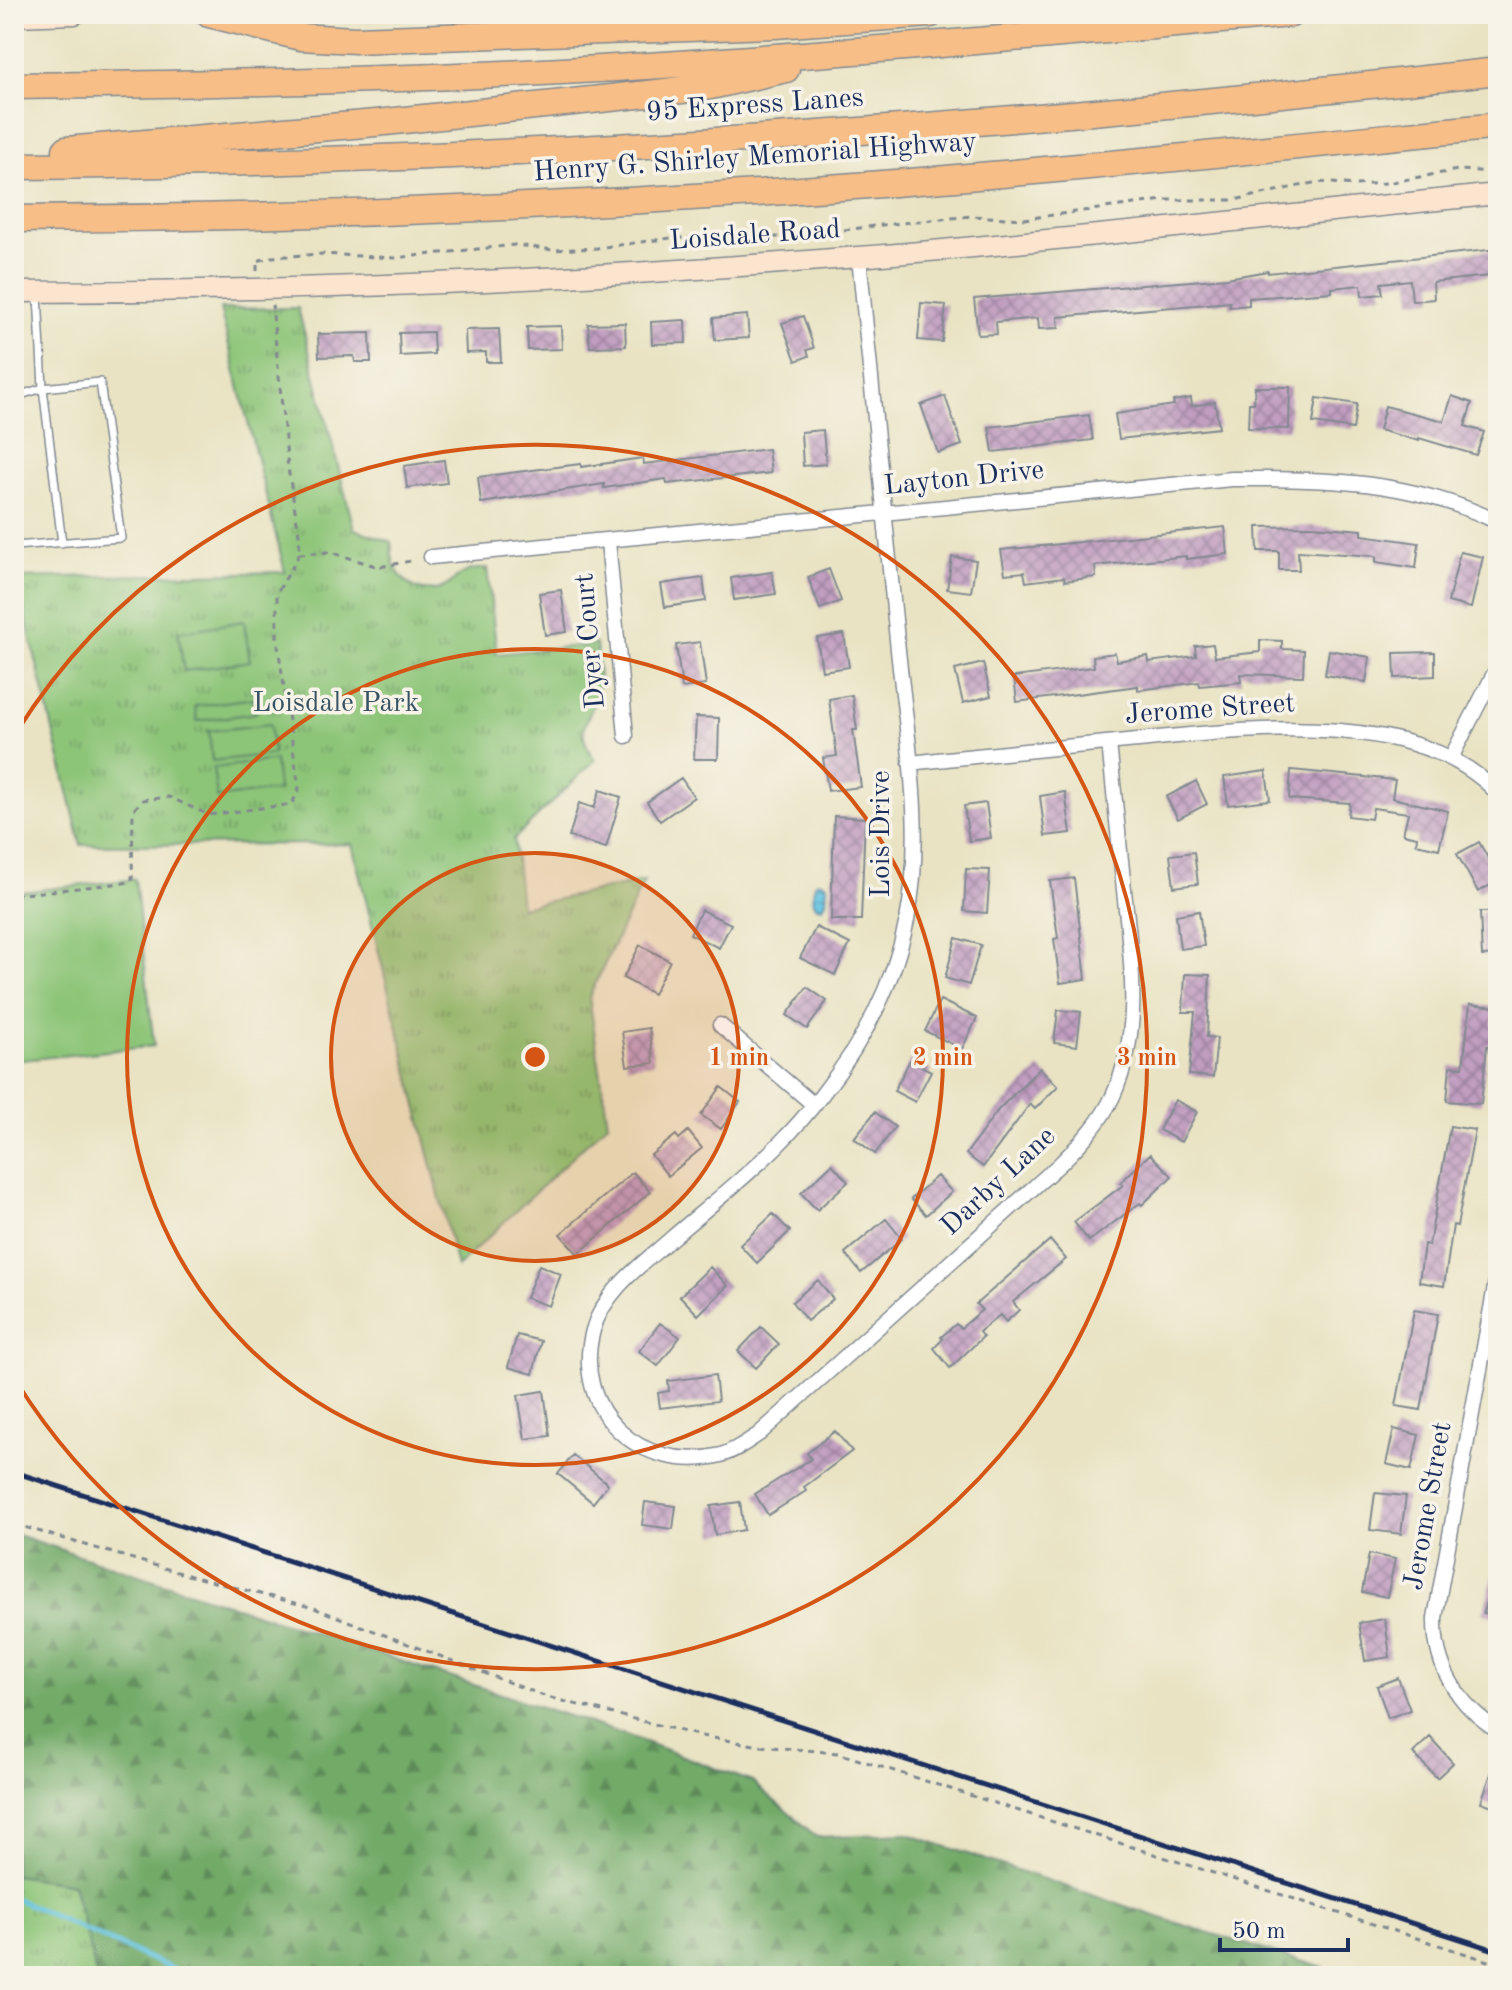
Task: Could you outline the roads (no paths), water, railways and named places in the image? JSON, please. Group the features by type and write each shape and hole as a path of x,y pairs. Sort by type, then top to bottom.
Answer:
{"highway":[{"path":"209,14 300,37 340,40 759,26 931,14"},
{"path":"14,86 234,83 629,67 855,52 1291,14"},
{"path":"14,153 345,126 706,87 855,52"},
{"name":"95 Express Lanes","path":"14,166 263,163 686,145 1151,108 1498,71"},
{"name":"Henry G. Shirley Memorial Highway","path":"14,219 300,214 586,203 746,193 1210,155 1498,126"}],"main road":[{"path":"14,16 75,14"},
{"name":"Loisdale Road","path":"14,292 477,281 859,257 1498,194"}],"street":[{"name":"Lois Drive","path":"618,1431 599,1404 590,1374 591,1335 601,1310 626,1279 779,1145 814,1105 862,1040 883,996 907,919 914,853 910,763 859,257"},
{"name":"Layton Drive","path":"431,557 1232,479 1317,478 1377,484 1440,499 1498,522"},
{"name":"Dyer Court","path":"608,541 626,736"},
{"path":"1451,758 1498,666"},
{"name":"Jerome Street","path":"910,763 1258,729 1322,729 1401,742 1451,758 1498,794"},
{"name":"Darby Lane","path":"618,1431 642,1448 682,1459 724,1454 736,1449 759,1434 1061,1163 1091,1132 1112,1099 1121,1077 1132,1027 1133,976 1109,743"},
{"path":"720,1025 814,1105"},
{"name":"Jerome Street","path":"1498,1270 1435,1630 1441,1662 1455,1691 1468,1708 1498,1730"}],"lane":[{"path":"38,292 43,388 62,543"},
{"path":"14,397 43,388 100,382 121,538 16,546 14,523"}],"water":[{"path":"818,881 827,884 823,907 816,906 814,900"}],"waterway":[{"path":"14,1898 188,1976"}],"railway":[{"path":"14,1472 1498,1951"}],"park label":[{"name":"Loisdale Park","path":"336,704"}]}
